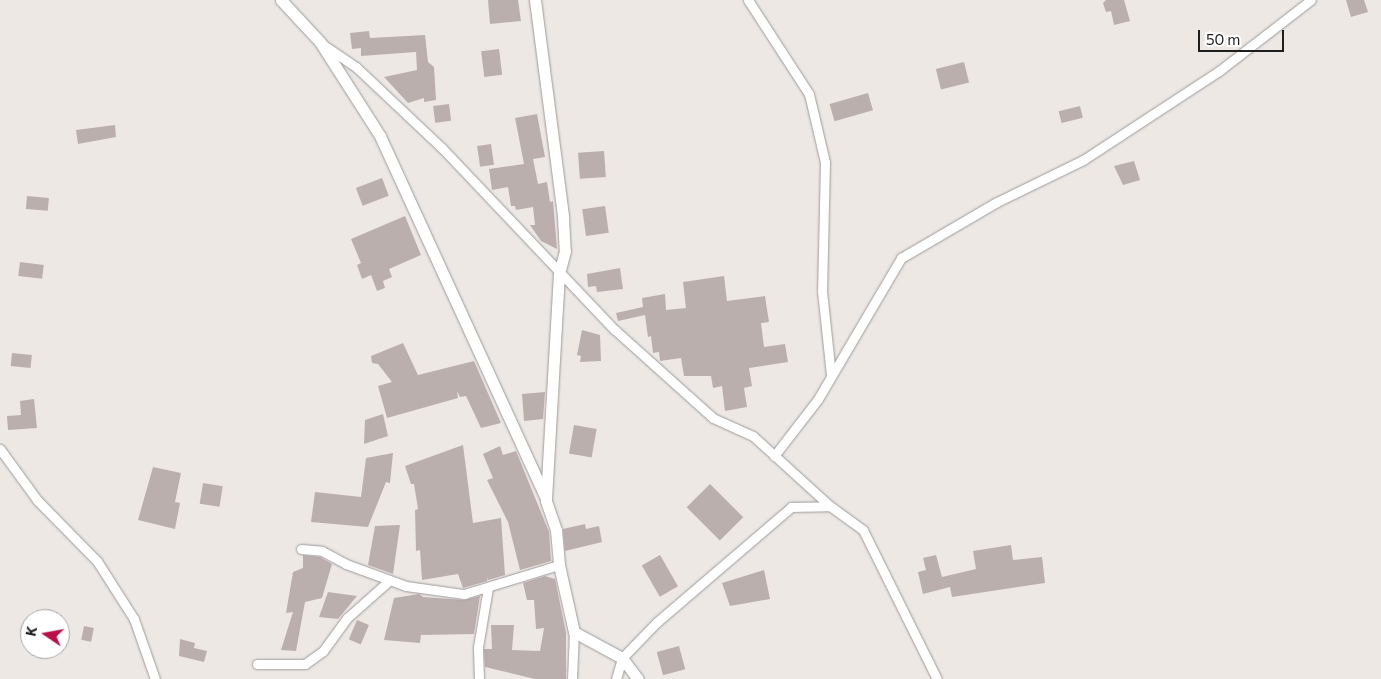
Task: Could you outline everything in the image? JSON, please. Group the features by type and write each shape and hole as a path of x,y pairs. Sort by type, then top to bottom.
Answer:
{"street":[{"path":"281,0 320,42 380,136 546,501 556,530 559,565 574,632 572,679"},
{"path":"534,0 563,217 564,251 559,273 546,501"},
{"path":"748,0 809,94 823,152 822,291 831,375"},
{"path":"774,456 818,399 901,258 997,202 1083,160 1219,71 1311,0"},
{"path":"320,42 356,67 442,148 615,330 712,418 753,436 830,506 864,530 937,679"},
{"path":"0,449 37,500 97,561 134,619 155,679"},
{"path":"616,679 622,658 657,622 791,507 830,506"},
{"path":"301,549 322,551 346,564 406,586 464,594 559,565"},
{"path":"257,664 305,664 324,651 347,618 390,580"},
{"path":"478,679 478,647 488,588"},
{"path":"574,632 622,658 638,679"}],"building":[{"path":"488,0 518,0 521,21 490,24"},
{"path":"1106,0 1124,0 1130,21 1114,25 1111,11 1106,12 1103,3"},
{"path":"1346,0 1364,0 1368,12 1351,17"},
{"path":"369,31 370,38 425,35 428,62 434,67 436,100 424,102 424,98 408,103 384,77 417,70 416,52 361,56 361,48 352,49 350,33"},
{"path":"499,49 502,75 484,77 481,51"},
{"path":"964,62 969,82 941,89 936,69"},
{"path":"868,93 873,110 835,121 830,104"},
{"path":"449,104 451,121 435,123 433,106"},
{"path":"1080,106 1083,118 1062,123 1059,111"},
{"path":"537,114 545,157 533,159 538,184 547,182 550,202 553,201 557,249 541,241 530,225 535,225 533,207 516,210 515,206 511,206 508,187 492,190 489,169 524,164 515,118"},
{"path":"115,125 116,137 78,144 76,130"},
{"path":"491,144 494,165 480,167 477,146"},
{"path":"604,151 606,177 580,179 578,153"},
{"path":"1134,161 1140,180 1123,185 1114,166"},
{"path":"382,178 389,196 363,206 356,188"},
{"path":"27,196 49,198 48,211 26,209"},
{"path":"605,206 609,233 586,236 582,209"},
{"path":"405,216 421,255 389,269 392,277 383,281 385,288 377,291 371,275 362,279 357,265 361,263 351,239"},
{"path":"20,262 44,265 42,279 18,276"},
{"path":"620,268 623,289 597,292 596,286 588,287 587,274"},
{"path":"724,276 727,301 765,296 769,322 761,323 764,347 785,344 788,362 749,368 752,386 744,388 747,407 725,411 722,386 713,388 711,376 684,376 681,358 660,361 659,352 653,353 651,336 648,337 645,315 618,321 616,313 643,307 642,298 665,294 666,310 686,308 683,282"},
{"path":"582,330 600,335 601,361 580,362 581,356 577,355"},
{"path":"403,343 418,375 474,361 501,423 481,428 466,396 460,397 457,391 458,398 387,418 378,386 392,382 378,364 372,363 371,356"},
{"path":"12,353 32,355 31,368 11,366"},
{"path":"545,392 543,419 524,421 522,394"},
{"path":"34,399 37,428 8,430 7,416 21,415 20,401"},
{"path":"383,414 388,436 364,444 365,420"},
{"path":"574,425 597,429 592,458 569,454"},
{"path":"463,445 473,523 501,518 505,575 488,580 488,577 487,581 463,588 458,574 422,580 420,550 416,551 415,510 418,509 414,484 411,484 405,466"},
{"path":"500,446 503,455 516,451 549,532 551,561 520,570 508,522 487,480 493,478 483,454"},
{"path":"393,453 390,483 386,482 368,527 311,522 315,492 361,497 366,458"},
{"path":"153,467 181,473 175,502 180,503 175,529 138,520"},
{"path":"203,483 223,486 219,507 200,504"},
{"path":"710,484 743,517 720,541 687,507"},
{"path":"585,524 586,529 599,526 602,542 565,551 563,529"},
{"path":"400,525 393,574 368,565 375,526"},
{"path":"1011,545 1013,560 1042,557 1045,583 952,597 950,587 923,594 918,572 926,570 923,558 936,555 942,577 976,569 973,551"},
{"path":"303,555 320,557 332,564 322,598 305,602 296,651 281,650 293,612 286,613 293,572 303,568"},
{"path":"660,555 678,586 660,597 642,566"},
{"path":"764,570 770,599 730,606 722,583"},
{"path":"545,576 555,579 566,633 566,679 535,679 485,667 484,649 492,649 491,625 514,625 512,650 540,651 544,628 536,629 534,600 527,600 523,583"},
{"path":"328,592 357,596 338,619 319,617"},
{"path":"419,594 423,597 464,600 480,596 474,634 421,635 420,643 384,640 394,598"},
{"path":"357,620 369,625 361,644 349,639"},
{"path":"84,626 94,628 91,642 81,640"},
{"path":"180,639 195,643 194,648 207,651 204,662 179,656"},
{"path":"679,646 685,669 663,675 657,652"}]}
